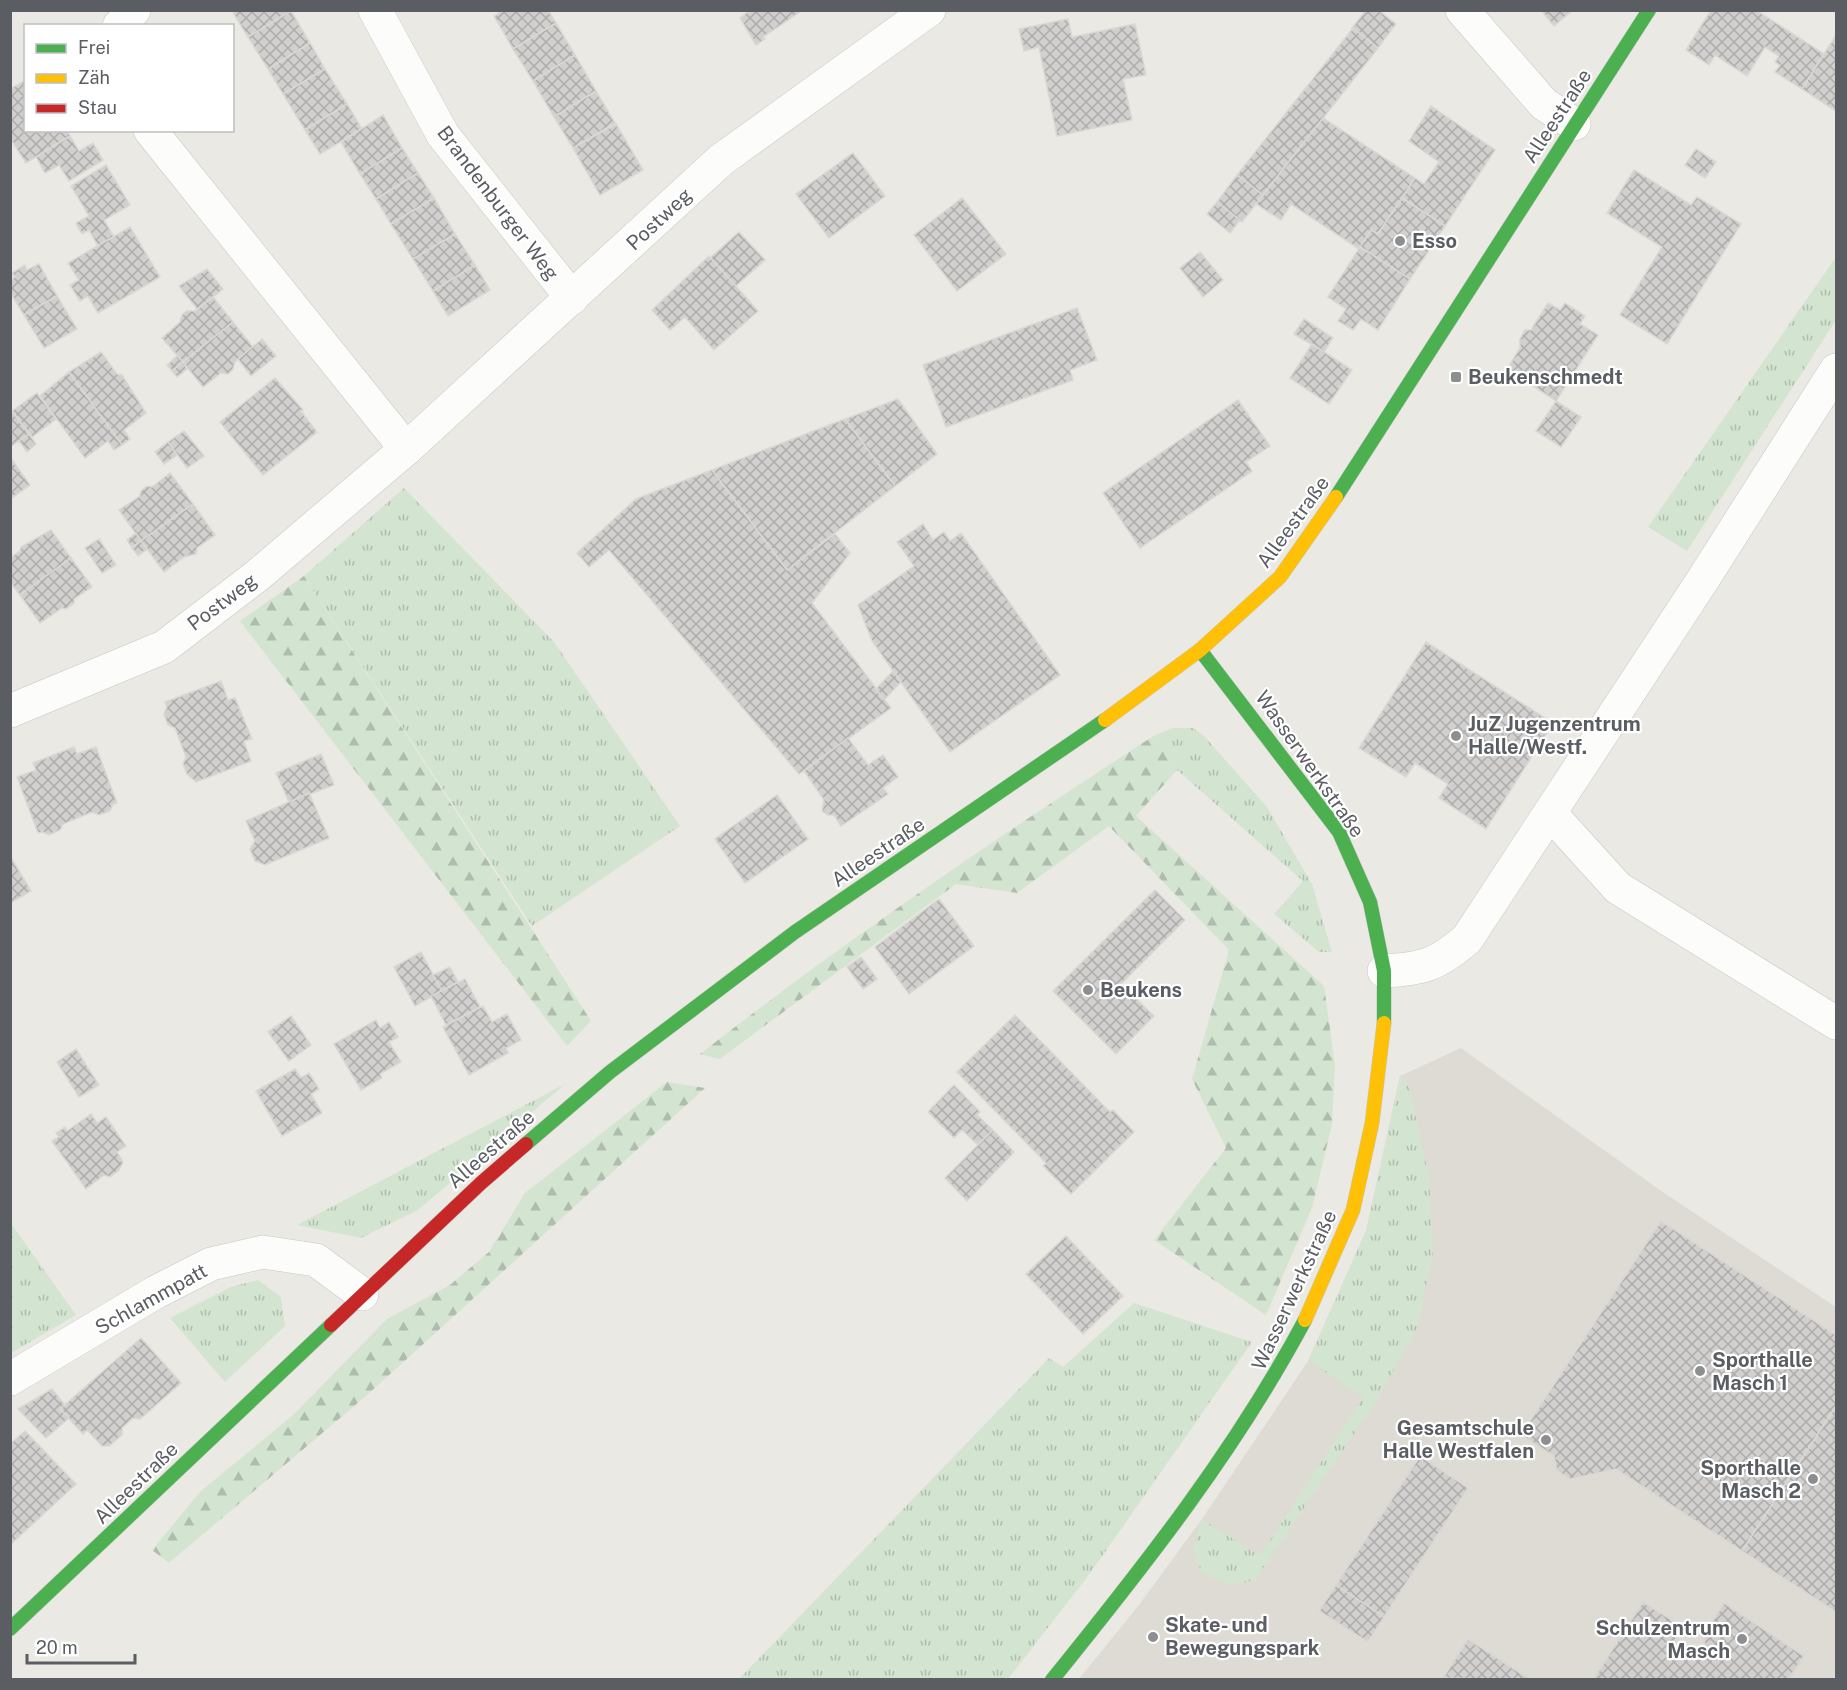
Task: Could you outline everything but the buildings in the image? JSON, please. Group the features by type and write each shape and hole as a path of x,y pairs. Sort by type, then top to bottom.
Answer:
{"street":[{"path":"121,24 134,10"},
{"name":"Brandenburger Weg","path":"375,10 443,135 572,298"},
{"path":"1462,10 1544,104 1574,124"},
{"name":"Alleestraße","path":"10,1629 481,1183 610,1072 795,932 1085,735 1200,650 1280,577 1322,518 1649,10"},
{"name":"Postweg","path":"10,711 164,647 258,575 406,448 721,160 914,15"},
{"path":"152,132 406,448"},
{"path":"1384,971 1420,969 1444,959 1467,939 1702,581 1836,369"},
{"name":"Wasserwerkstraße","path":"1052,1680 1155,1552 1212,1474 1272,1382 1316,1299 1353,1210 1372,1123 1384,1018 1384,971 1370,902 1339,831 1200,650"},
{"path":"1550,813 1618,888 1836,1023"},
{"name":"Schlammpatt","path":"10,1379 156,1293 211,1264 263,1252 316,1260 362,1294"}],"shaded area":[{"name":"Gesamtschule Halle Westfalen","path":"1461,1048 1667,1195 1836,1307 1836,1679 1078,1680 1139,1605 1202,1519 1308,1361 1366,1231 1400,1076"}],"green space":[{"path":"1836,257 1836,320 1687,551 1648,527"},
{"path":"404,488 554,642 680,826 532,926 304,576"},
{"path":"304,576 591,1021 567,1046 240,621"},
{"path":"1173,728 1193,728 1204,736 1267,807 1312,884 1332,952 1319,952 1274,914 1303,881 1177,770 1155,735"},
{"path":"1155,735 1177,770 1136,816 1324,986 1335,1065 1332,1124 1312,1208 1266,1315 1154,1240 1226,1148 1192,1079 1229,950 1109,826 1017,893 956,884 720,1059 700,1054 811,970 924,890"},
{"path":"1400,1076 1409,1085 1429,1178 1433,1253 1417,1328 1375,1403 1255,1580 1231,1585 1202,1574 1193,1549 1202,1519 1260,1556 1363,1397 1308,1361 1366,1231"},
{"path":"667,1082 705,1088 366,1396 169,1563 152,1550 201,1491 292,1416 387,1319 450,1285 489,1252 525,1193"},
{"path":"565,1084 418,1210 361,1238 297,1225"},
{"path":"10,1222 76,1315 11,1353 10,1353"},
{"path":"258,1280 281,1297 285,1326 225,1382 170,1318 231,1287"},
{"path":"1134,1303 1252,1342 1091,1572 1008,1679 739,1679 1049,1358 1063,1367"}],"traffic: fast":[{"path":"1336,497 1649,10"},
{"path":"1200,650 1339,832 1370,902 1384,971 1384,1023"},
{"path":"526,1144 610,1072 795,932 1105,720"},
{"path":"1052,1680 1121,1594 1219,1461 1278,1368 1305,1320"},
{"path":"10,1629 331,1325"}],"traffic: slow":[{"path":"1105,720 1200,650 1280,577 1336,497"},
{"path":"1305,1320 1353,1210 1372,1123 1384,1023"}],"traffic: jam":[{"path":"331,1325 481,1183 526,1144"}],"place":[{"name":"Esso","path":"1400,241"},
{"name":"Beukenschmedt","path":"1456,377"},
{"name":"JuZ Jugenzentrum Halle/Westf.","path":"1456,736"},
{"name":"Beukens","path":"1088,990"},
{"name":"Sporthalle Masch 1","path":"1700,1371"},
{"name":"Gesamtschule Halle Westfalen","path":"1546,1440"},
{"name":"Sporthalle Masch 2","path":"1813,1479"},
{"name":"Skate- und Bewegungspark","path":"1153,1637"},
{"name":"Schulzentrum Masch","path":"1742,1639"}]}
